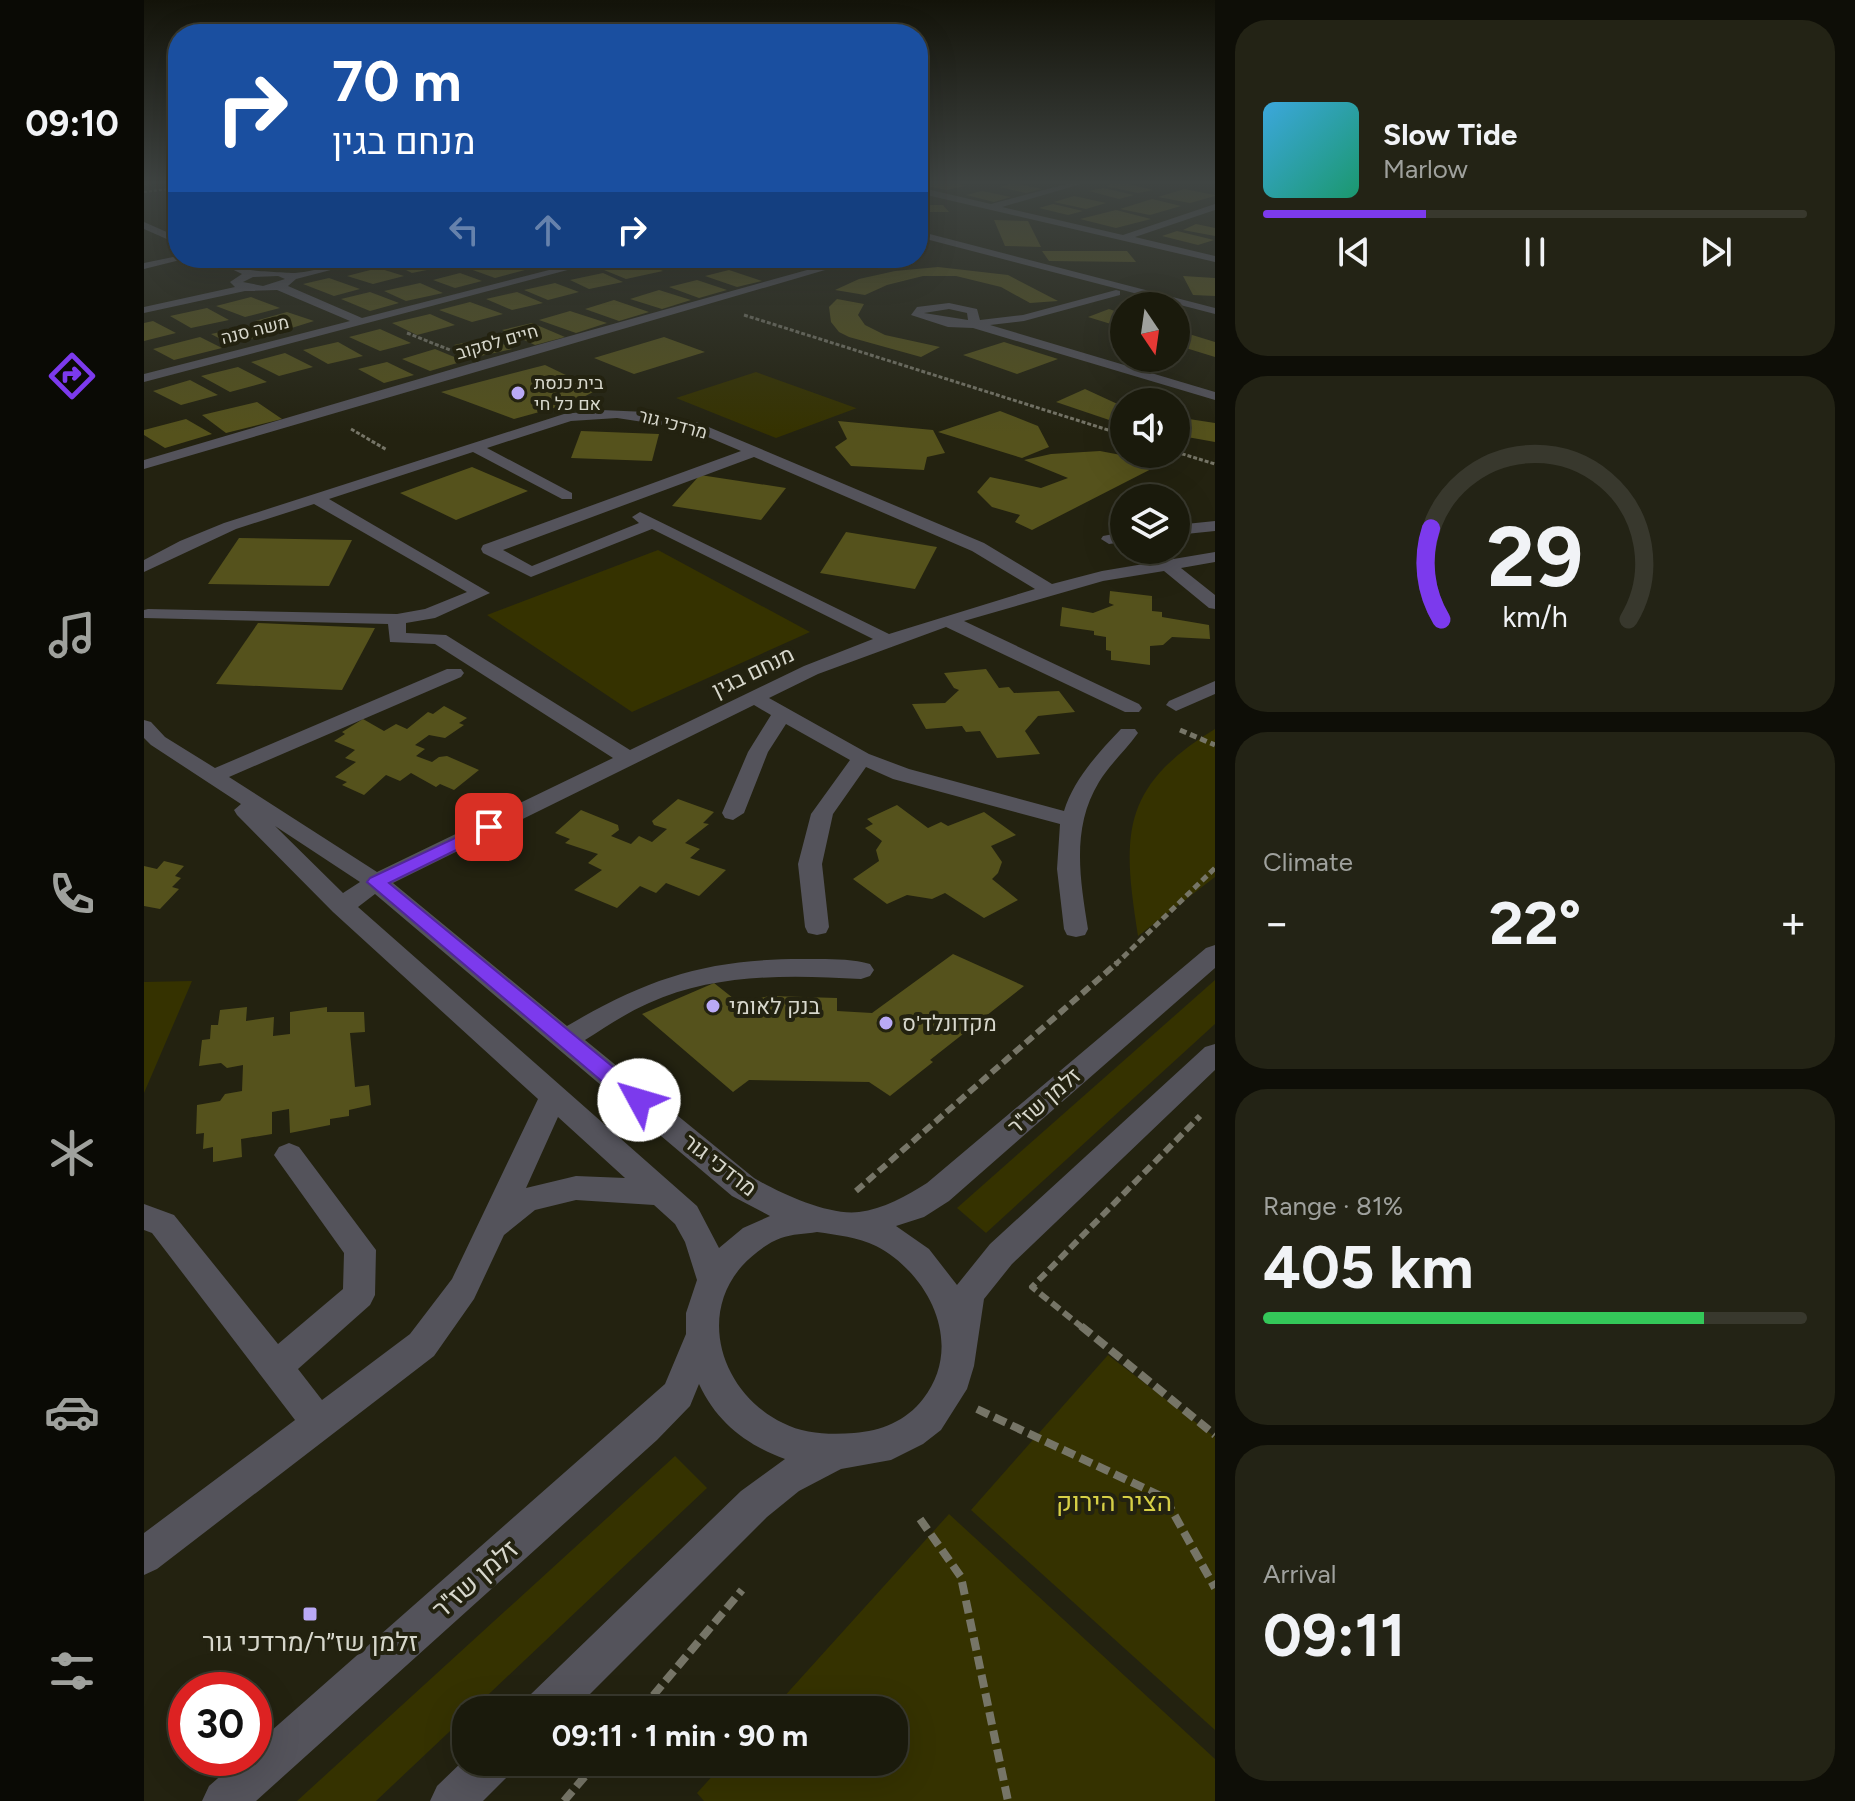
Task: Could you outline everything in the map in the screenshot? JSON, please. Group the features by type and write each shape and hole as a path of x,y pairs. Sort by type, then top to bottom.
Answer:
{"street":[{"path":"1013,266 1112,292"},
{"path":"1041,266 1215,311"},
{"path":"237,268 251,274 288,268"},
{"path":"271,272 291,277 329,268"},
{"name":"משה סנה","path":"144,378 569,268"},
{"path":"813,268 820,270"},
{"name":"חיים לסקוב","path":"144,465 484,364 827,268"},
{"path":"144,310 239,285 251,274"},
{"path":"278,286 289,282 291,277"},
{"path":"144,303 239,285 278,286 367,320"},
{"path":"1110,295 1024,318 974,324 1110,365"},
{"path":"1190,312 1215,318"},
{"path":"1135,372 1215,396"},
{"name":"מרדכי גור","path":"144,567 186,544 230,526 315,498 569,417 619,412 645,414 694,426 978,547 1049,590"},
{"path":"474,447 567,496"},
{"path":"653,523 531,572 489,549 753,452"},
{"path":"148,614 397,619 429,614 481,593 315,498"},
{"path":"613,503 888,640"},
{"path":"1190,529 1215,526"},
{"path":"1190,537 1215,556"},
{"name":"מנחם בגין","path":"342,906 376,882 811,670 947,620 1049,590 1102,576 1215,556"},
{"path":"1167,565 1215,604"},
{"path":"397,619 397,638 439,639 629,759"},
{"path":"947,620 1132,708"},
{"path":"212,777 454,673"},
{"path":"1176,705 1215,687"},
{"path":"755,698 862,758 901,774 1072,820"},
{"path":"733,813 758,752 782,714"},
{"path":"1076,929 1066,867 1072,820 1081,792 1101,761 1128,733"},
{"name":"מרדכי גור","path":"149,737 376,882 743,1187 772,1204 817,1219"},
{"path":"817,927 810,864 822,814 862,758"},
{"name":"מרדכי גור","path":"212,777 342,906 686,1215 700,1239 713,1280"},
{"name":"זלמן שז\"ר","path":"860,1225 913,1208 938,1192 1215,954"},
{"path":"565,1039 639,997 676,982 735,971 800,965 861,970"},
{"path":"559,1696 754,1504 786,1478 833,1454 881,1448 923,1426 950,1392 969,1294 1001,1254 1215,1054"},
{"path":"144,1556 422,1345 463,1289 554,1095"},
{"path":"276,1367 359,1295 360,1250 289,1155"},
{"path":"491,1229 526,1200 576,1188 663,1193"},
{"path":"144,1217 163,1224 319,1423"},
{"path":"833,1454 785,1443 744,1418 715,1382 701,1337 704,1297 722,1263 752,1237 777,1226 817,1219 860,1225 898,1243 936,1276 955,1312 960,1353"},
{"name":"זלמן שז\"ר","path":"224,1801 645,1428 678,1395 701,1337"},
{"path":"452,1801 478,1776"}],"path":[{"path":"705,303 1110,431"},
{"path":"367,320 484,364"},
{"path":"323,413 416,466"},
{"path":"1190,456 1215,464"},
{"path":"817,1219 878,1175 1112,968 1215,868"},
{"path":"1205,1112 1032,1287 1215,1435"},
{"path":"979,1410 1165,1498 1215,1588"},
{"path":"920,1519 961,1577 1008,1801"},
{"path":"653,1696 742,1590"},
{"path":"564,1801 585,1776"}],"green space":[{"path":"756,372 857,408 776,438 676,398"},
{"path":"658,550 810,632 632,712 487,615"},
{"path":"1215,729 1215,877 1138,936 1130,869 1130,841 1135,816 1145,793 1161,772 1184,750"},
{"path":"1215,980 1215,1024 986,1233 957,1208"},
{"path":"192,981 144,1093 144,982"},
{"name":"הציר הירוק","path":"1108,1355 1215,1437 1215,1730 971,1510"},
{"path":"675,1456 707,1488 487,1696 452,1696 452,1729 376,1801 297,1801"},
{"path":"949,1514 1215,1759 1215,1801 704,1801 697,1793 712,1776 908,1776 908,1696 785,1696"}],"building":[{"path":"378,268 404,276 373,284 347,276"},
{"path":"402,268 437,268 412,273"},
{"path":"519,268 525,270 495,278 470,269"},
{"path":"656,268 663,271 626,279 604,270"},
{"path":"928,268 1008,275 1058,301 1030,303 1001,287 956,276 923,276 887,285 865,295 835,290 859,279"},
{"path":"729,270 762,281 737,287 705,276"},
{"path":"460,273 482,281 455,288 433,280"},
{"path":"603,273 623,282 589,289 570,280"},
{"path":"1183,276 1215,278 1215,296 1193,295"},
{"path":"329,278 360,289 334,296 303,284"},
{"path":"697,280 727,290 699,298 669,287"},
{"path":"420,283 443,293 406,301 384,291"},
{"path":"555,283 579,292 548,300 524,290"},
{"path":"659,290 691,300 662,309 630,299"},
{"path":"370,292 399,303 370,311 341,299"},
{"path":"517,292 543,303 512,310 486,299"},
{"path":"251,297 280,308 245,317 216,306"},
{"path":"837,299 864,304 858,315 865,325 885,335 940,347 921,357 849,337 839,332 831,322 829,307"},
{"path":"614,300 649,312 619,321 585,309"},
{"path":"470,302 503,314 472,322 439,310"},
{"path":"207,308 229,320 191,328 170,316"},
{"path":"1109,309 1110,309 1110,324 1088,317"},
{"path":"570,311 607,323 576,333 539,320"},
{"path":"287,312 314,321 282,331 255,321"},
{"path":"430,314 455,325 417,335 392,323"},
{"path":"153,321 176,333 144,341 144,323"},
{"path":"532,323 565,337 535,345 502,330"},
{"path":"244,327 263,336 230,344 211,334"},
{"path":"380,329 411,343 380,351 349,337"},
{"path":"1190,334 1215,342 1215,357 1190,349"},
{"path":"200,337 222,348 174,360 153,349"},
{"path":"490,337 512,349 476,357 454,345"},
{"path":"664,337 705,352 634,374 594,358"},
{"path":"338,342 363,356 328,364 303,350"},
{"path":"1004,342 1058,359 1017,374 963,355"},
{"path":"435,349 464,361 430,371 402,359"},
{"path":"285,353 313,367 279,376 251,362"},
{"path":"387,362 414,375 384,383 358,369"},
{"name":"בית כנסת אם כל חי","path":"545,365 597,390 572,403 514,419 441,392"},
{"path":"238,367 267,382 230,392 201,376"},
{"path":"190,380 218,395 181,405 153,391"},
{"path":"1085,389 1110,401 1110,420 1056,402"},
{"path":"257,402 282,419 226,433 202,415"},
{"path":"1000,411 1038,426 1049,447 1022,458 938,432"},
{"path":"186,419 212,434 165,448 144,435 144,430"},
{"path":"1190,419 1215,423 1215,442 1190,438"},
{"path":"838,421 933,430 945,453 927,457 924,470 851,466 835,447 847,439"},
{"path":"581,431 659,434 652,461 571,458"},
{"path":"1100,451 1110,453 1110,468 1153,468 1122,484 1110,484 1110,490 1032,530 1015,522 1020,515 992,507 977,492 990,477 1041,488 1068,478 1024,460 1051,454"},
{"path":"472,467 528,491 456,520 400,493"},
{"path":"700,475 786,488 761,520 672,506"},
{"path":"846,532 937,547 915,589 820,573"},
{"path":"239,538 352,540 329,586 208,584"},
{"path":"1110,591 1152,596 1152,611 1162,612 1162,617 1209,625 1210,639 1172,637 1163,645 1150,646 1150,665 1111,660 1111,651 1106,650 1106,637 1094,635 1094,631 1060,626 1062,607 1093,613 1114,605 1109,603"},
{"path":"258,623 375,628 342,690 216,684"},
{"path":"986,669 999,688 1009,687 1014,693 1059,691 1075,712 1038,716 1025,731 1040,754 997,758 980,731 966,732 962,726 926,729 912,704 945,703 959,690 954,688 944,673"},
{"path":"444,706 467,718 459,723 464,725 445,738 429,735 415,745 425,749 416,756 432,762 447,756 479,770 454,790 440,784 436,787 411,773 400,781 386,775 364,795 342,785 347,782 335,777 356,762 345,758 355,750 334,741 345,734 342,732 363,719 384,731 396,724 407,729 428,712 433,714"},
{"path":"678,799 714,812 703,823 709,824 685,843 700,849 690,858 726,870 699,896 666,883 656,893 640,886 617,908 574,890 602,870 588,863 598,854 565,843 570,839 555,833 581,810 618,825 619,830 611,836 631,844 639,836 652,842 667,829 654,825 652,821"},
{"path":"897,805 928,828 941,822 948,826 984,812 1016,835 991,846 1002,862 992,879 1018,900 984,918 945,893 932,899 907,895 887,904 853,879 879,861 876,850 882,841 865,828 873,824 867,819"},
{"path":"164,861 184,866 175,876 181,878 172,887 179,889 160,909 144,906 144,866 157,869"},
{"path":"953,954 1024,986 930,1060 933,1062 890,1096 869,1082 749,1080 733,1092 642,1014 714,983 738,1002 770,996 837,998 837,1011 872,1013"},
{"path":"247,1007 246,1021 274,1017 273,1036 290,1034 290,1012 327,1007 327,1012 364,1012 365,1032 350,1033 355,1087 369,1085 371,1105 349,1110 349,1116 330,1119 330,1125 290,1133 289,1109 272,1112 272,1134 241,1139 242,1157 213,1162 213,1147 203,1149 204,1133 196,1134 197,1105 220,1101 225,1094 242,1091 243,1065 227,1068 221,1063 199,1066 202,1040 210,1039 211,1025 218,1025 220,1010"}],"place":[{"name":"בית כנסת אם כל חי","path":"518,393"},
{"name":"בנק לאומי","path":"713,1006"},
{"name":"מקדונלד'ס","path":"886,1023"},
{"name":"זלמן שז״ר/מרדכי גור","path":"310,1614"}],"route":[{"path":"489,827 376,882 639,1100"}]}
